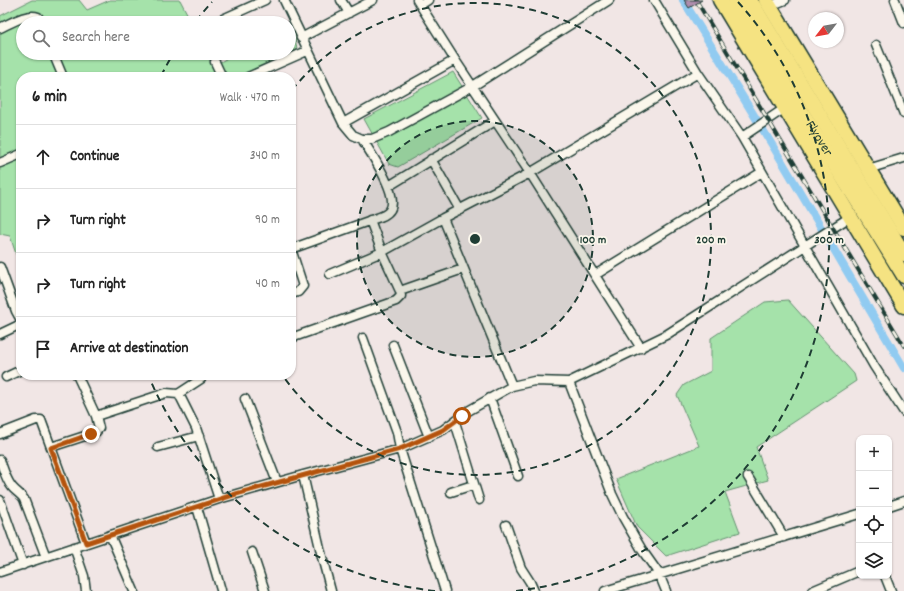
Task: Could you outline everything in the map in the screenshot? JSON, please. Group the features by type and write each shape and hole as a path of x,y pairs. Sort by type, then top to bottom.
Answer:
{"highway":[{"path":"720,0 904,306"},
{"name":"Flyover","path":"735,0 798,107 904,276"},
{"name":"Flyover","path":"750,0 904,254"},
{"path":"768,3 904,228"}],"street":[{"path":"230,16 265,0"},
{"path":"284,0 292,16"},
{"path":"341,0 349,13"},
{"path":"302,38 373,0"},
{"path":"428,0 418,3 530,173 640,348"},
{"path":"296,25 343,123 353,135 362,139 372,139 389,132 473,86 609,0"},
{"path":"654,0 698,73 742,137 874,366 904,412"},
{"path":"768,3 785,0"},
{"path":"895,0 904,23"},
{"path":"0,28 16,21"},
{"path":"876,45 904,114"},
{"path":"296,55 308,50"},
{"path":"56,60 61,72"},
{"path":"259,72 286,60"},
{"path":"343,123 455,60"},
{"path":"215,62 220,72"},
{"path":"330,274 382,252 443,218 530,173 698,73"},
{"path":"742,137 785,108"},
{"path":"389,186 495,121"},
{"path":"296,247 385,215 390,211 392,196 389,186 362,139"},
{"path":"0,162 16,156"},
{"path":"868,169 904,158"},
{"path":"431,159 460,210"},
{"path":"595,275 762,172"},
{"path":"0,572 277,482 400,449 443,430 468,411 512,386 534,381 569,382 640,348 677,328 850,217"},
{"path":"443,218 512,386"},
{"path":"296,336 400,299 400,291 382,252 370,220"},
{"path":"296,264 303,286 296,293"},
{"path":"0,267 16,311"},
{"path":"400,291 463,269"},
{"path":"0,334 16,326"},
{"path":"363,338 398,432 400,449 445,591"},
{"path":"393,345 429,436"},
{"path":"6,377 16,372"},
{"path":"51,448 96,432 99,428 96,416 79,380"},
{"path":"96,416 166,394 178,394 199,380"},
{"path":"569,382 612,494 642,550 659,574 666,591"},
{"path":"178,394 186,407 199,436 219,500"},
{"path":"490,398 518,476"},
{"path":"245,399 277,482"},
{"path":"0,434 38,419 41,420 86,543"},
{"path":"455,422 473,485 479,500"},
{"path":"158,447 199,436"},
{"path":"0,460 9,483 24,499 46,557"},
{"path":"303,475 322,561 331,591"},
{"path":"748,477 784,537"},
{"path":"451,492 473,485"},
{"path":"0,500 23,565"},
{"path":"892,505 904,501"},
{"path":"197,507 221,590"},
{"path":"605,591 856,515"},
{"path":"506,525 521,568 534,591"},
{"path":"110,535 134,591"},
{"path":"74,548 84,576 86,591"},
{"path":"252,552 265,591"},
{"path":"812,591 856,572"},
{"path":"886,579 891,591"}],"green space":[{"path":"32,0 79,0 87,10 110,0 180,0 188,16 16,16 16,60 210,60 213,66 224,60 280,60 262,72 16,72 16,254 10,236 0,234 0,16"},
{"path":"453,72 482,118 398,167 389,164 364,119"},
{"path":"788,300 854,374 856,381 756,447 768,480 725,492 740,532 666,556 637,527 616,479 699,446 677,395 684,385 711,371 711,338 765,302"}],"waterway":[{"path":"683,0 771,143 904,368"}],"railway":[{"path":"696,0 904,346"}],"route":[{"path":"91,434 51,448 86,543 236,494 400,449 443,430 462,416"}]}
